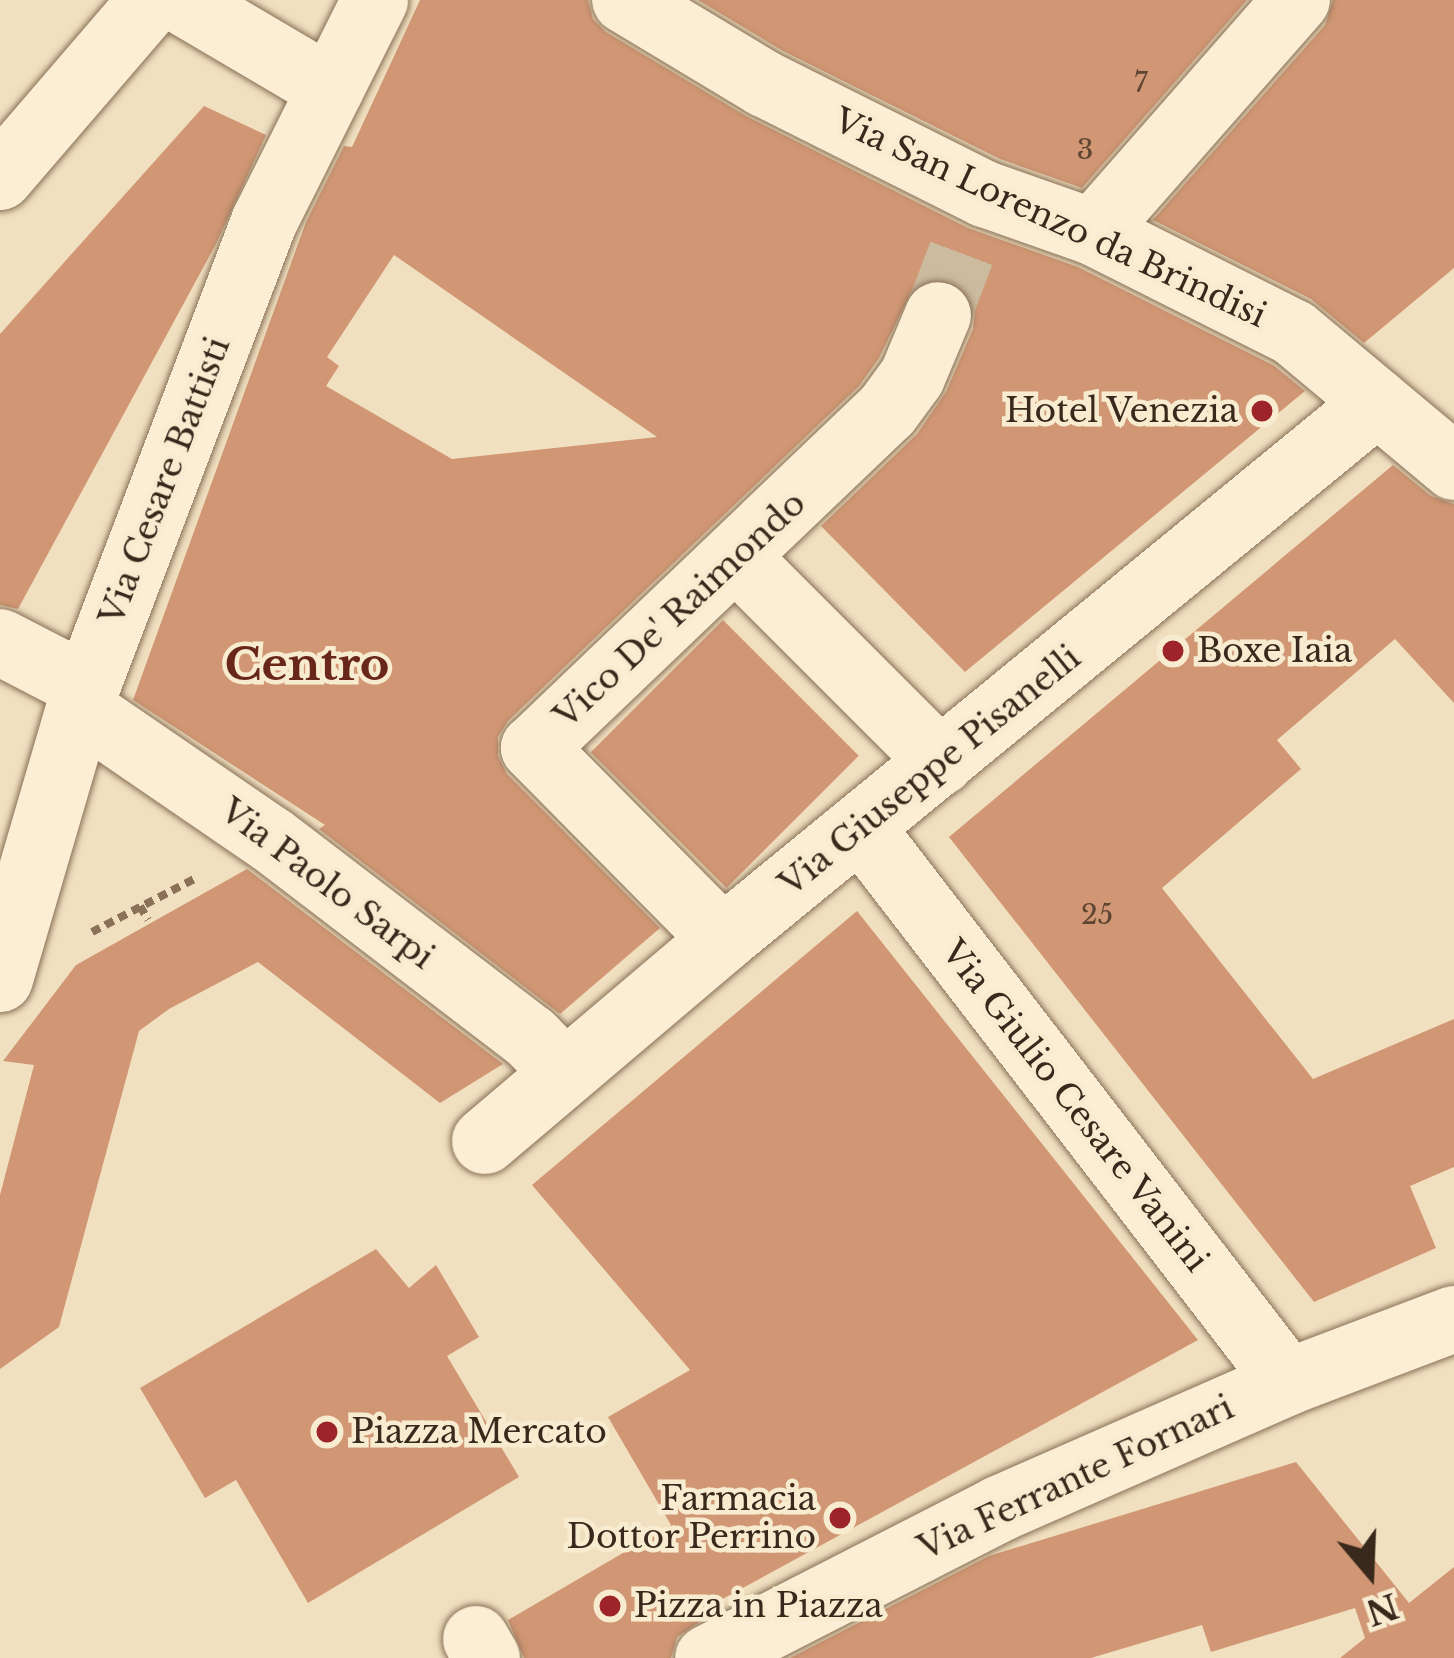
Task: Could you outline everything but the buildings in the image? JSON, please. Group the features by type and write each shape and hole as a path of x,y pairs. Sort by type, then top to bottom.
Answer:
{"street":[{"path":"0,177 152,0"},
{"path":"180,0 331,89"},
{"name":"Via Cesare Battisti","path":"0,979 83,697 264,222 375,0"},
{"name":"Via San Lorenzo da Brindisi","path":"625,0 977,214 1093,232 1294,333 1454,467"},
{"path":"1093,232 1297,0"},
{"name":"Vico De' Raimondo","path":"723,939 534,748 738,559 887,411 912,377 938,315"},
{"name":"Via Giuseppe Pisanelli","path":"485,1141 723,939 1377,403"},
{"path":"738,559 941,762"},
{"name":"Via Paolo Sarpi","path":"0,642 83,697 272,840 530,1037 565,1073"},
{"name":"Via Giulio Cesare Vanini","path":"862,829 1288,1382"},
{"name":"Via Ferrante Fornari","path":"708,1658 999,1509 1288,1382 1454,1319"}],"path":[{"path":"117,919 160,896"},
{"path":"140,907 148,920"}],"tunnel":[{"path":"938,315 969,233"}],"place":[{"name":"Hotel Venezia","path":"1262,411"},
{"name":"Boxe Iaia","path":"1173,651"},
{"name":"Piazza Mercato","path":"327,1432"},
{"name":"Farmacia Dottor Perrino","path":"840,1518"},
{"name":"Pizza in Piazza","path":"610,1606"}],"district":[{"name":"Centro","path":"307,665"}]}
